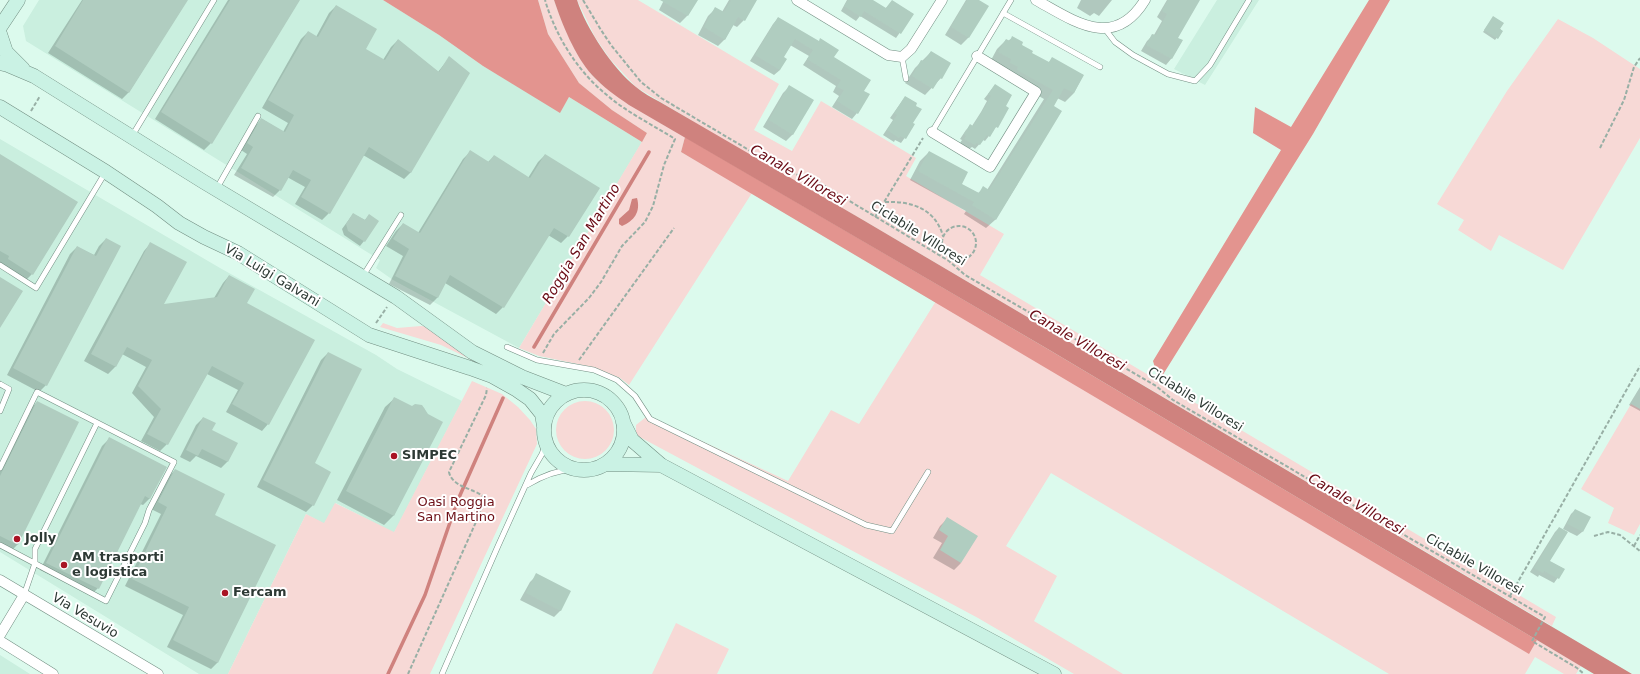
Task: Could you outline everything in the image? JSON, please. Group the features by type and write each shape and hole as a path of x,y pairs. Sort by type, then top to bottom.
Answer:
{"main road":[{"path":"0,28 18,0"},
{"path":"0,34 6,52 26,72"},
{"path":"0,63 26,72 48,84 216,189 396,297 472,352 519,383 566,394"},
{"name":"Via Luigi Galvani","path":"0,107 106,172 157,206 179,223 238,253 369,335 492,376 519,383"},
{"path":"519,383 542,414 546,443 552,455 562,464 574,469 590,470 605,464 661,465"},
{"path":"544,426 551,407 566,394 580,390 601,394 613,403 621,415 632,440 661,465 1054,674"},
{"path":"605,464 616,453 620,446 623,434 623,422"}],"street":[{"path":"797,0 888,55 902,57 910,49 942,0"},
{"path":"1036,0 1081,25 1098,29 1119,26 1132,17 1145,0"},
{"path":"932,132 990,167 1036,92 977,56"},
{"name":"Via Vesuvio","path":"0,580 158,674"},
{"path":"0,635 24,595"},
{"path":"0,641 53,674"}],"lane":[{"path":"131,136 214,0"},
{"path":"932,132 1011,0"},
{"path":"1105,28 1115,42 1133,55 1168,74 1196,81 1210,65 1249,0"},
{"path":"1003,13 1100,66"},
{"path":"902,57 906,79"},
{"path":"216,189 258,116"},
{"path":"0,266 36,288 106,172"},
{"path":"362,277 401,215"},
{"path":"507,348 537,360 594,370 617,380 636,396 650,419 866,525 892,531 928,472"},
{"path":"0,384 9,389 0,411"},
{"path":"0,468 37,392 174,462 149,510 145,523 106,602 0,545"},
{"path":"24,595 35,563 35,548 97,423"},
{"path":"442,674 498,546 546,443"},
{"path":"527,485 543,476 562,470 574,469"}],"path":[{"path":"537,360 560,327 589,298 601,282 622,246 645,222 653,206 664,165 675,139 627,110 591,81 577,64 565,45 553,23 545,0"},
{"name":"Ciclabile Villoresi","path":"583,0 600,30 611,45 641,82 661,98 781,169 818,182 949,261 965,275 1156,386 1173,400 1545,617 1532,641 1577,668 1584,674"},
{"path":"1600,148 1624,100 1634,67 1640,58"},
{"path":"24,121 48,84"},
{"path":"876,217 925,135 932,132"},
{"path":"885,202 903,202 914,204 924,209 937,222 943,236 941,243 943,250 947,256 953,260 960,261 967,259 976,248 976,240 973,234 968,229 961,226 948,230 943,236"},
{"path":"573,367 674,228"},
{"path":"1510,596 1640,366"},
{"path":"408,674 484,504 484,497 479,493 455,482 450,478 449,472 486,395 488,384"},
{"path":"1594,536 1608,532 1620,535 1640,551"},
{"path":"1634,546 1640,535"}],"shaded area":[{"path":"39,0 383,0 439,35 483,66 560,112 569,97 642,142 519,348 393,280 376,268 380,260 26,41 23,26"},
{"path":"383,0 538,0 548,34 579,83 612,110 647,133 642,142 569,97 560,113 483,66 439,35"},
{"path":"554,0 577,0 587,23 601,47 618,70 648,95 863,220 1632,674 1594,674 1046,348 629,105 614,95 592,75 580,59 561,19"},
{"path":"1217,0 1259,0 1205,85 1174,69"},
{"path":"1369,0 1390,0 1313,134 1159,381 1153,361 1281,150 1253,133 1255,107 1291,127"},
{"path":"685,137 1046,348 1537,640 1529,654 681,152"},
{"path":"0,139 220,268 376,355 397,369 462,401 394,533 336,503 324,524 306,514 228,674 199,674 0,552"},
{"path":"637,198 638,208 636,215 633,219 622,226 619,224 619,219 629,210 632,199"},
{"path":"0,655 30,674 0,674"}],"green space":[{"path":"538,0 554,0 574,48 585,66 600,83 638,109 685,137 681,152 752,193 629,385 620,378 592,367 539,356 519,348 647,133 612,110 579,83 548,34"},
{"path":"577,0 638,0 779,84 754,130 792,151 821,101 916,158 906,176 1004,234 980,275 1556,617 1552,626 863,220 742,151 636,87 610,59 595,37"},
{"path":"1558,19 1593,38 1640,69 1640,138 1563,270 1499,235 1491,251 1458,230 1464,220 1437,204 1507,91"},
{"path":"936,301 1528,653 1537,640 1581,666 1576,674 1564,674 1535,657 1525,674 1389,674 1051,473 1006,546 1057,576 1034,621 1123,674 1074,674 978,618 636,435 636,425 646,417 652,418 788,481 831,410 859,424"},
{"path":"383,323 397,328 421,326 429,327 476,362 441,345 380,327"},
{"name":"Oasi Roggia San Martino","path":"472,381 502,394 518,407 536,429 537,444 430,674 228,674 306,514 324,523 335,503 394,532"},
{"path":"585,401 601,406 609,414 614,430 609,446 601,454 585,459 569,454 561,446 556,430 561,414 569,406"},
{"path":"1631,404 1640,409 1640,524 1634,535 1608,523 1614,508 1581,489"},
{"path":"676,623 729,649 717,674 652,674"}],"building":[{"path":"83,0 188,0 129,93 55,46"},
{"path":"230,0 300,0 212,144 161,112"},
{"path":"660,0 698,0 688,16"},
{"path":"731,0 757,0 745,21 738,17 725,40 704,27 715,7 724,12"},
{"path":"848,0 873,0 886,8 892,0 914,14 901,34 864,11 861,17 844,6"},
{"path":"967,0 979,0 989,6 969,38 951,27"},
{"path":"1168,0 1200,0 1178,38 1183,40 1172,59 1146,45 1152,34 1156,35 1167,14 1162,11"},
{"path":"336,5 377,29 366,49 385,60 398,39 439,72 449,56 470,73 411,173 369,147 330,214 301,197 311,180 293,170 281,191 241,168 253,147 247,143 261,118 285,132 294,115 268,100 308,31 318,37"},
{"path":"1493,16 1504,23 1500,29 1503,31 1498,39 1484,30"},
{"path":"778,17 819,41 820,38 839,50 834,57 871,80 864,91 870,94 858,114 837,101 844,90 837,87 841,80 807,59 813,50 795,39 784,57 787,59 780,70 755,55"},
{"path":"1012,36 1023,42 1022,45 1033,51 1032,53 1049,62 1052,57 1084,75 1074,93 1064,88 1054,106 1062,111 996,220 972,205 974,202 918,171 929,151 968,172 962,184 979,193 983,186 989,190 1053,90 1017,70 1018,67 1010,63 1011,59 998,52 1006,39 1010,41"},
{"path":"931,51 951,63 942,79 940,78 933,89 912,76 921,60 924,61"},
{"path":"995,84 1012,95 1006,106 1009,108 998,128 996,127 990,137 987,135 980,145 976,143 975,145 964,139 966,136 964,134 970,124 973,126 985,107 991,96 988,94"},
{"path":"789,85 814,100 793,135 769,120"},
{"path":"905,96 917,103 916,106 922,109 913,123 915,124 906,139 900,136 899,138 887,130 897,115 894,113"},
{"path":"470,150 489,162 494,155 530,178 545,154 600,188 569,237 554,228 504,308 450,275 438,298 395,276 409,249 393,239 403,223 420,233"},
{"path":"0,154 78,202 33,275 8,259 9,256 0,251"},
{"path":"353,213 365,220 369,214 379,221 365,242 348,231 346,224"},
{"path":"106,238 121,246 47,386 13,368 77,246 96,256"},
{"path":"150,242 187,262 164,304 217,297 229,275 255,289 247,303 315,340 269,425 232,404 244,383 212,366 168,445 147,434 161,409 138,386 152,360 127,347 116,367 91,354"},
{"path":"0,277 23,291 0,328"},
{"path":"328,352 362,369 315,463 331,472 314,506 263,480"},
{"name":"SIMPEC","path":"394,397 412,406 415,404 422,405 428,414 443,422 394,516 346,491"},
{"path":"37,401 79,422 18,545 0,536 0,476"},
{"path":"203,417 216,423 212,430 238,443 228,462 202,449 198,456 186,450"},
{"path":"109,437 167,467 150,499 145,496 99,589 46,563"},
{"path":"175,469 225,494 215,515 276,545 218,663 173,640 189,607 132,579 167,507 158,502"},
{"path":"1575,509 1591,517 1583,532 1567,524"},
{"path":"947,517 978,536 961,563 940,550 948,536 939,530"},
{"path":"1559,527 1568,532 1550,561 1565,569 1559,579 1544,571 1543,573 1534,568"},
{"path":"536,573 571,591 561,611 526,593"}],"waterway":[{"name":"Roggia San Martino","path":"534,347 649,152"},
{"name":"Roggia San Martino","path":"388,674 425,595 457,502 503,398"}],"place":[{"name":"SIMPEC","path":"394,456"},
{"name":"Jolly","path":"17,539"},
{"name":"AM trasporti e logistica","path":"64,565"},
{"name":"Fercam","path":"225,593"}],"water label":[{"name":"Canale Villoresi","path":"798,176"},
{"name":"Canale Villoresi","path":"1077,341"},
{"name":"Canale Villoresi","path":"1356,505"}]}
